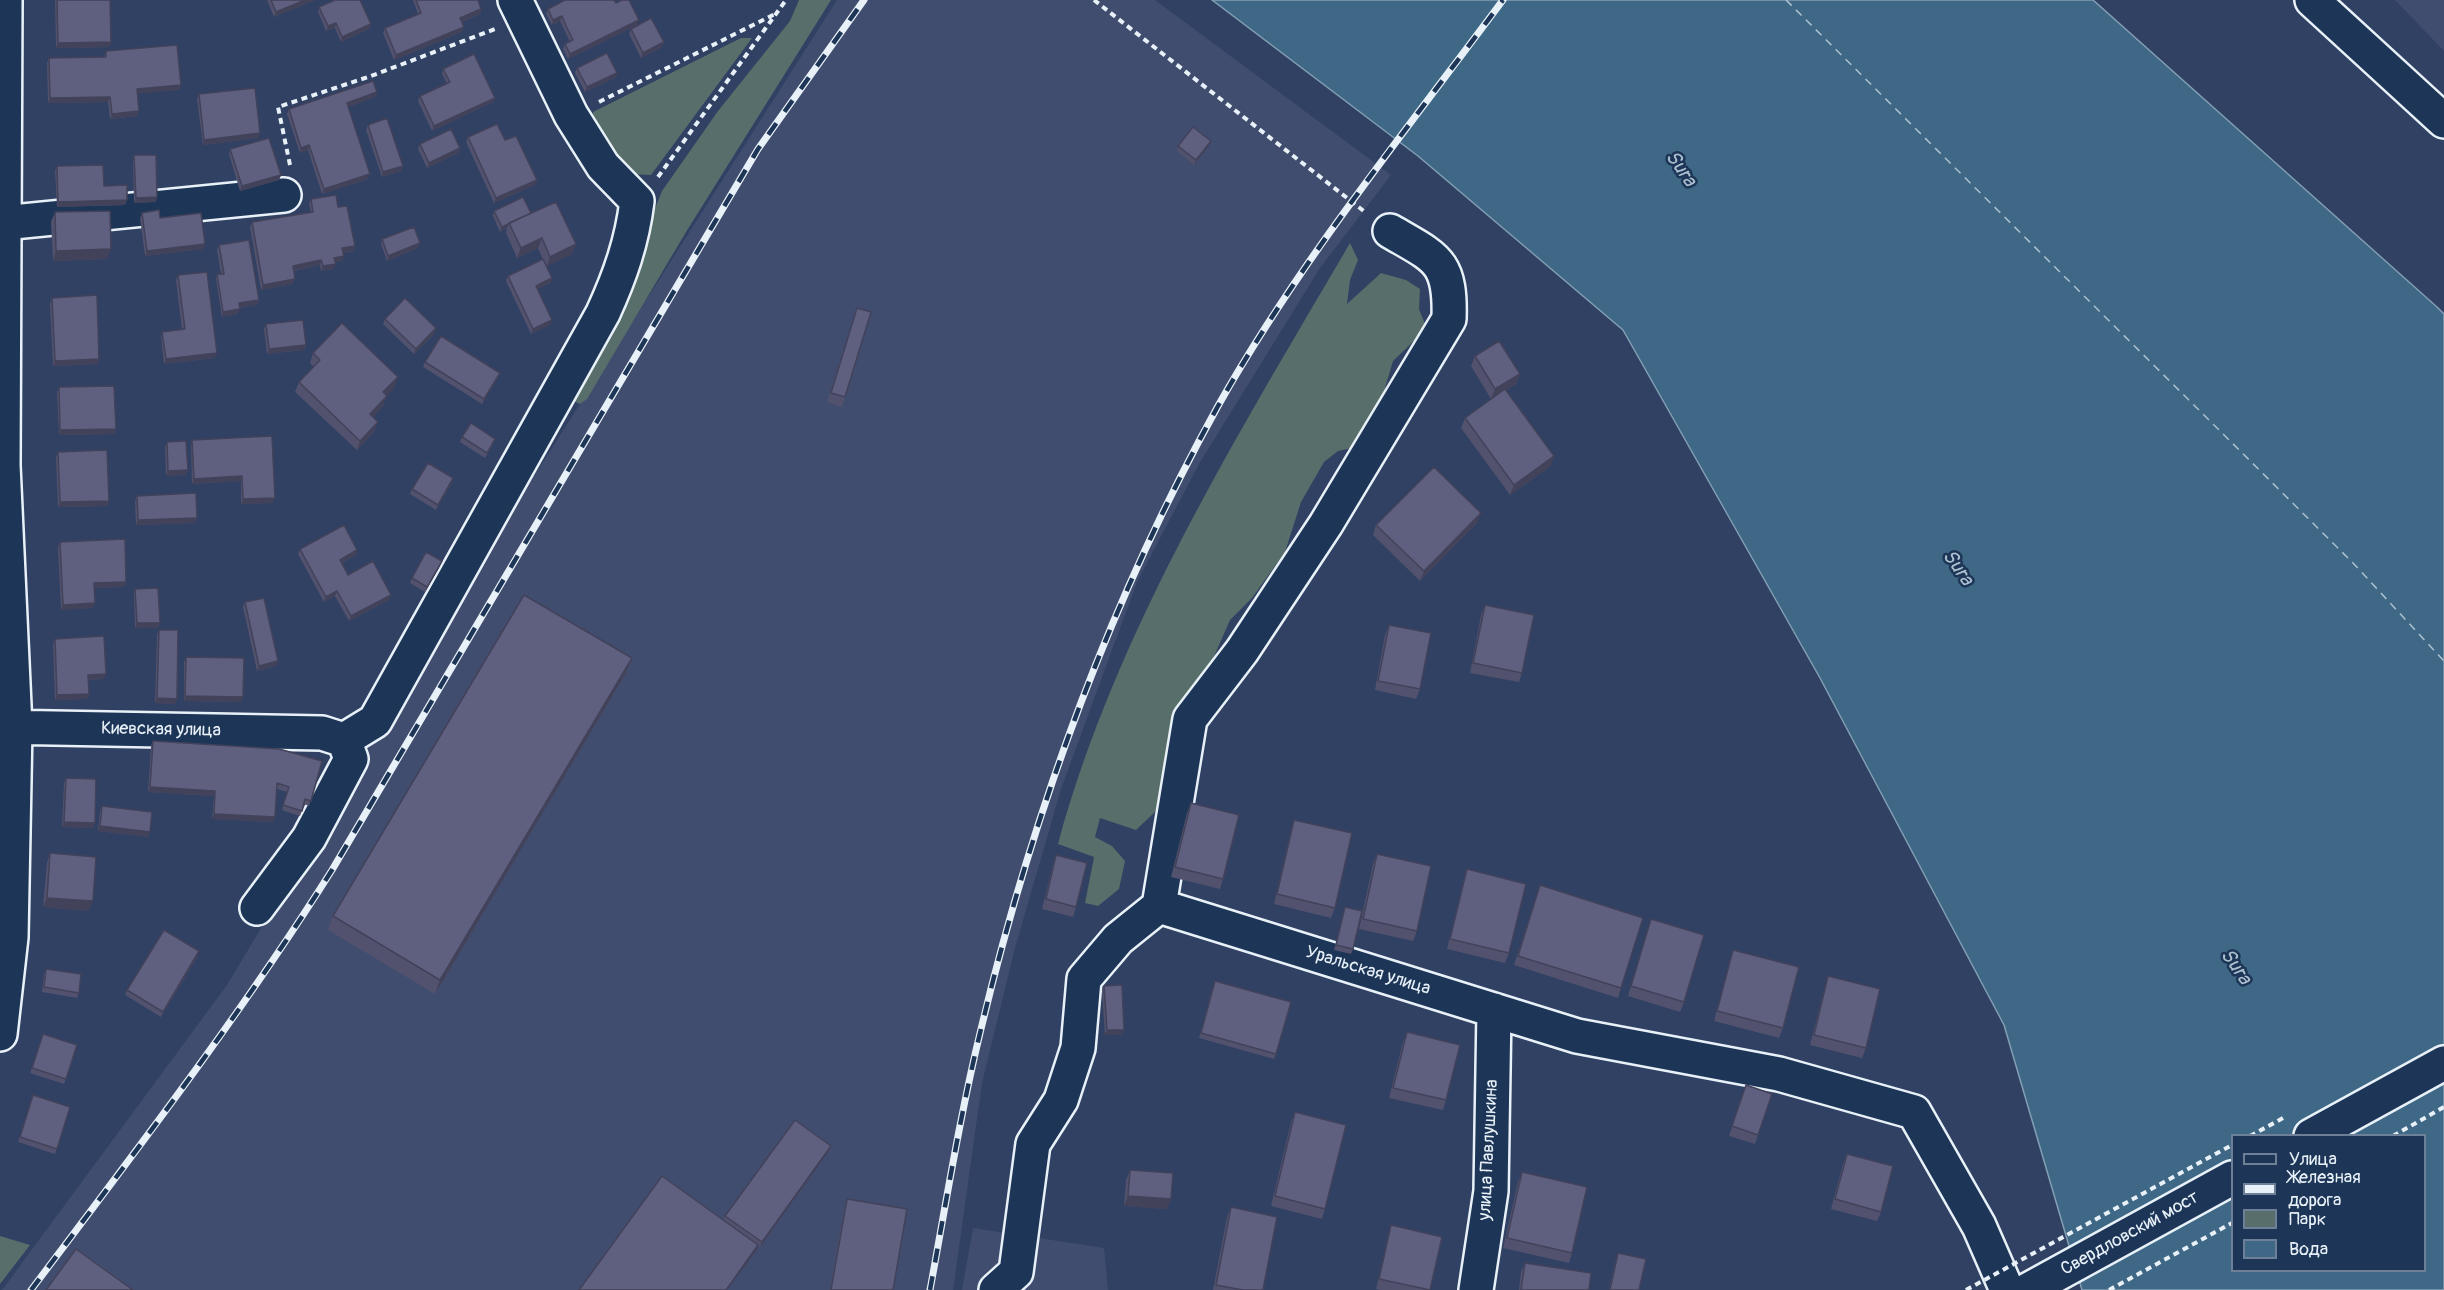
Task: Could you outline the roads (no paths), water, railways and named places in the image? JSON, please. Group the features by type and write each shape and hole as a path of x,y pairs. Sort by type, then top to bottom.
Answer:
{"street":[{"path":"0,1034 11,937 1,292 5,0"},
{"path":"2312,0 2444,121"},
{"path":"257,908 309,838 351,759 333,737 375,721 603,313 621,274 633,236 638,201 603,166 571,115 520,9"},
{"path":"3,223 284,195"},
{"path":"996,1290 1016,1272 1033,1143 1061,1100 1078,1048 1084,979 1118,939 1159,906 1190,720 1242,651 1326,524 1449,318 1450,291 1437,259 1390,231"},
{"name":"Киевская улица","path":"8,727 333,737"},
{"name":"Уральская улица","path":"1159,906 1577,1036 1779,1074 1914,1112 1979,1226 2007,1290"},
{"name":"улица Павлушкина","path":"1476,1290 1491,1191 1494,1010"},
{"path":"2316,1134 2444,1063"},
{"name":"Свердловский мост","path":"2028,1290 2231,1180"}],"water":[{"name":"Sura","path":"1212,0 2093,0 2444,314 2444,1290 2082,1290 2004,1025 1820,678 1623,330 1418,156"}],"railway":[{"path":"31,1290 224,1031 332,870 758,149 864,0"},
{"path":"930,1290 973,1061 1025,868 1078,709 1143,555 1218,406 1283,300 1354,198 1503,0"}]}
